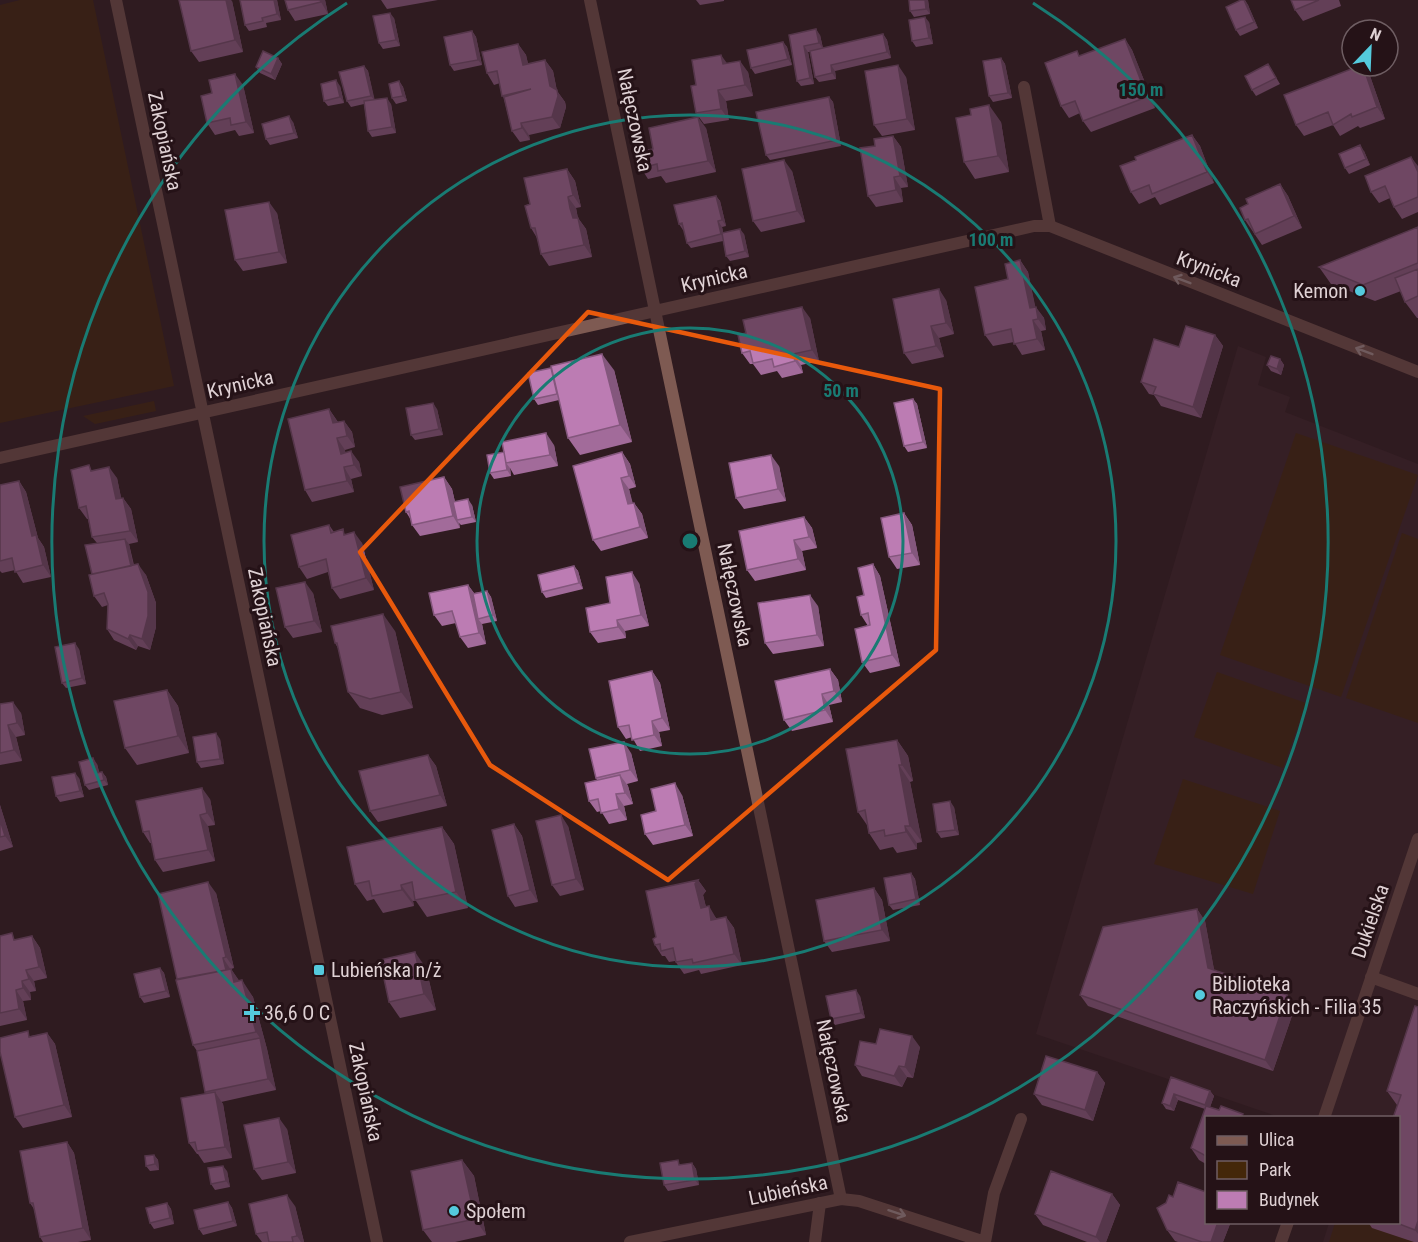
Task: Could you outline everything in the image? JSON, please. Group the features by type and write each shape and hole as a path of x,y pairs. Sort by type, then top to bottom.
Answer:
{"street":[{"name":"Zakopiańska","path":"116,0 377,1242"},
{"name":"Nałęczowska","path":"590,0 841,1199"},
{"path":"1024,87 1050,226"},
{"name":"Krynicka","path":"0,458 1034,226 1050,226 1418,372"},
{"name":"Dukielska","path":"1325,1116 1418,839"},
{"path":"1371,977 1418,994"},
{"path":"985,1242 994,1193 1021,1119"},
{"name":"Lubieńska","path":"630,1242 841,1199 860,1201 985,1242"},
{"path":"814,1242 820,1203"},
{"path":"1281,1242 1287,1224"}],"highlighted area":[{"path":"588,312 940,389 936,650 668,880 490,765 360,552"}],"shaded area":[{"path":"1238,346 1266,357 1258,385 1290,397 1285,412 1418,464 1418,1242 1323,1242 1329,1224 1400,1224 1400,1116 1276,1116 1036,1034"}],"green space":[{"path":"20,0 93,0 174,386 0,423 0,5"},
{"path":"154,401 156,411 95,424 83,416"},
{"path":"1296,433 1418,475 1341,697 1220,655"},
{"path":"1402,533 1418,539 1418,723 1346,698"},
{"path":"1217,672 1306,703 1283,768 1194,737"},
{"path":"1183,779 1280,811 1253,894 1154,864"},
{"path":"1335,1224 1389,1224 1418,1242 1329,1242"}],"building":[{"path":"179,0 226,0 235,40 191,51"},
{"path":"240,0 274,0 277,14 262,18 263,21 245,25"},
{"path":"285,0 320,0 321,2 288,10"},
{"path":"909,0 925,0 926,9 910,11"},
{"path":"1244,0 1254,22 1236,30 1226,7"},
{"path":"1291,0 1319,0 1295,10"},
{"path":"390,13 396,40 379,43 373,16"},
{"path":"925,17 929,38 912,41 909,20"},
{"path":"816,29 819,43 804,46 810,78 797,81 789,35"},
{"path":"472,31 478,60 450,65 444,37"},
{"path":"883,34 887,52 831,65 832,73 815,77 810,51"},
{"path":"1125,39 1147,97 1083,121 1075,101 1061,106 1045,63 1077,51 1079,56"},
{"path":"783,42 788,59 751,68 747,50"},
{"path":"518,44 523,65 545,60 550,86 557,90 558,96 552,117 521,123 522,128 512,131 504,97 531,89 502,96 497,71 487,73 482,52"},
{"path":"263,51 278,58 271,74 256,67"},
{"path":"721,55 723,64 740,61 745,85 718,90 721,109 696,113 691,86 696,85 692,60"},
{"path":"1001,58 1008,93 989,96 983,61"},
{"path":"1268,64 1276,78 1252,90 1245,76"},
{"path":"898,65 907,119 874,125 865,71"},
{"path":"364,66 371,96 347,101 339,72"},
{"path":"1340,73 1340,78 1367,78 1377,107 1352,117 1351,114 1333,125 1328,112 1296,125 1284,95"},
{"path":"235,74 246,122 231,125 230,118 207,123 201,96 212,93 209,80"},
{"path":"336,80 340,97 324,101 321,84"},
{"path":"399,81 403,96 392,98 389,84"},
{"path":"829,97 837,140 766,155 756,112"},
{"path":"387,98 392,127 368,131 364,101"},
{"path":"989,105 998,156 964,162 956,118 971,115 970,109"},
{"path":"289,116 294,133 266,139 262,124"},
{"path":"698,117 708,161 658,171 657,164 641,168 637,152 653,149 649,128"},
{"path":"1192,135 1207,172 1152,194 1149,185 1131,192 1120,166 1136,160 1135,157"},
{"path":"893,136 900,176 894,177 896,190 868,196 860,148 875,146 874,139"},
{"path":"1360,145 1366,159 1345,168 1339,154"},
{"path":"1411,157 1418,172 1418,197 1394,207 1385,186 1371,192 1365,176"},
{"path":"784,160 797,211 753,221 742,169"},
{"path":"567,169 573,195 568,197 570,208 573,218 578,218 584,245 541,254 535,228 531,228 525,206 530,204 524,178"},
{"path":"1280,184 1294,216 1255,234 1240,208 1248,204 1246,199"},
{"path":"716,196 722,220 718,221 721,234 687,243 674,205"},
{"path":"269,202 279,252 235,260 225,210"},
{"path":"1418,227 1418,263 1363,285 1319,267"},
{"path":"740,229 745,251 726,256 722,233"},
{"path":"1020,260 1030,308 1036,307 1038,319 1033,320 1037,339 1014,344 1011,329 985,335 975,287 1008,279 1005,264"},
{"path":"1418,269 1418,296 1405,302 1395,278"},
{"path":"939,289 946,323 931,326 936,346 904,353 893,299"},
{"path":"802,307 812,350 793,354 795,361 774,367 772,359 753,363 750,351 742,353 738,335 746,333 743,320"},
{"path":"1186,326 1215,335 1193,407 1153,394 1156,387 1141,382 1154,339 1179,347"},
{"path":"602,354 620,425 568,438 551,366"},
{"path":"1271,356 1280,359 1277,369 1267,365"},
{"path":"551,368 557,394 534,399 528,373"},
{"path":"913,399 923,442 904,446 894,403"},
{"path":"433,403 439,429 411,435 406,408"},
{"path":"329,409 333,423 344,421 347,436 337,438 341,454 351,451 354,465 344,467 347,481 305,490 288,419"},
{"path":"546,433 550,455 506,463 502,442"},
{"path":"504,452 507,470 490,473 487,455"},
{"path":"622,452 629,476 621,478 628,504 634,503 640,527 593,540 573,466"},
{"path":"771,455 778,489 736,498 729,463"},
{"path":"89,465 91,471 109,467 116,499 123,498 130,531 92,537 86,506 79,508 71,470"},
{"path":"444,477 453,516 412,525 409,511 406,512 400,487"},
{"path":"19,481 32,536 36,535 43,565 15,572 12,558 0,561 0,485"},
{"path":"468,499 472,517 457,520 453,502"},
{"path":"904,513 912,553 889,557 881,518"},
{"path":"804,517 809,537 794,540 798,559 747,570 739,531"},
{"path":"329,525 331,533 343,529 344,535 354,532 366,578 332,588 326,559 299,567 291,535"},
{"path":"125,539 131,566 92,574 85,545"},
{"path":"138,564 148,592 148,616 142,639 130,635 128,639 107,629 108,604 104,593 94,596 89,575"},
{"path":"873,564 892,655 862,662 855,629 870,625 868,613 861,615 857,597 864,595 858,568"},
{"path":"574,566 579,583 542,592 538,575"},
{"path":"632,572 641,615 617,620 618,627 590,632 586,608 610,603 606,577"},
{"path":"305,582 314,621 285,627 276,588"},
{"path":"468,585 479,633 460,637 452,611 434,615 429,593"},
{"path":"487,591 493,615 478,619 473,594"},
{"path":"810,595 817,635 765,643 758,603"},
{"path":"383,614 401,692 370,699 348,692 331,626"},
{"path":"75,643 82,678 62,683 55,647"},
{"path":"830,669 834,691 822,694 825,710 784,720 775,681"},
{"path":"652,671 662,718 652,721 654,735 632,740 629,725 618,727 609,681"},
{"path":"167,690 178,736 125,748 114,701"},
{"path":"13,702 17,723 8,725 14,750 0,753 0,704"},
{"path":"216,733 220,759 197,762 193,737"},
{"path":"897,740 910,826 905,826 906,832 885,836 884,830 869,833 865,810 858,812 846,749"},
{"path":"624,742 630,770 596,778 589,749"},
{"path":"428,755 440,795 370,811 359,771"},
{"path":"93,758 97,773 102,772 104,780 85,785 79,762"},
{"path":"75,773 80,791 56,796 52,777"},
{"path":"620,775 625,793 616,794 619,809 601,813 598,799 589,801 585,783"},
{"path":"675,783 685,825 645,834 641,815 656,811 651,789"},
{"path":"202,788 207,813 200,815 208,850 155,860 149,831 143,832 136,801"},
{"path":"950,801 955,830 937,832 933,804"},
{"path":"561,815 576,879 552,885 536,821"},
{"path":"0,820 5,836 0,837"},
{"path":"514,824 530,890 508,896 492,830"},
{"path":"442,827 456,892 415,900 412,882 401,885 402,890 372,896 369,881 355,884 347,847"},
{"path":"911,873 916,899 889,905 884,878"},
{"path":"698,880 695,884 701,908 709,906 711,920 726,917 734,954 693,963 692,959 676,962 673,948 661,951 660,944 655,945 653,939 656,937 646,891"},
{"path":"208,882 226,957 223,958 226,970 177,979 158,894"},
{"path":"874,888 882,930 824,941 816,900"},
{"path":"1197,909 1208,968 1287,995 1265,1060 1080,995 1103,927"},
{"path":"12,933 14,940 32,936 39,967 26,970 29,979 22,981 23,988 16,990 19,1009 0,1013 0,936"},
{"path":"415,952 424,994 389,1002 380,960"},
{"path":"160,968 166,991 140,997 134,974"},
{"path":"231,969 234,982 242,980 256,1032 193,1045 176,980"},
{"path":"856,990 861,1013 831,1019 826,996"},
{"path":"1415,1006 1418,1007 1418,1221 1415,1230 1399,1224 1400,1116 1394,1116 1401,1095 1387,1091"},
{"path":"880,1029 912,1036 905,1067 899,1066 894,1076 855,1065 860,1041 876,1044"},
{"path":"28,1031 29,1037 47,1033 64,1105 15,1117 0,1052 0,1038"},
{"path":"260,1038 268,1079 205,1092 197,1051"},
{"path":"1046,1056 1097,1072 1085,1110 1034,1094"},
{"path":"1171,1077 1210,1091 1205,1105 1174,1094 1170,1106 1162,1103"},
{"path":"215,1092 225,1147 197,1151 195,1142 189,1143 181,1098"},
{"path":"1206,1106 1219,1110 1221,1106 1243,1114 1242,1116 1205,1116 1205,1155 1191,1148"},
{"path":"279,1118 288,1162 254,1169 244,1125"},
{"path":"67,1142 83,1228 40,1237 33,1203 30,1203 20,1151"},
{"path":"154,1155 155,1164 146,1166 145,1156"},
{"path":"462,1160 475,1219 423,1230 411,1171"},
{"path":"678,1160 679,1165 692,1163 695,1180 664,1185 660,1163"},
{"path":"223,1166 226,1181 211,1184 208,1168"},
{"path":"1051,1171 1112,1194 1096,1237 1035,1214"},
{"path":"1178,1182 1205,1192 1205,1224 1217,1224 1211,1242 1202,1242 1167,1230 1157,1208 1166,1203 1169,1195 1173,1197"},
{"path":"287,1195 297,1236 292,1237 293,1242 269,1242 267,1232 256,1234 249,1204"},
{"path":"228,1202 233,1221 199,1229 194,1210"},
{"path":"167,1203 170,1218 150,1223 146,1208"}],"place":[{"name":"Kemon","path":"1360,291"},
{"name":"Lubieńska n/ż","path":"319,970"},
{"name":"Biblioteka Raczyńskich - Filia 35","path":"1200,995"},
{"name":"36,6 O C","path":"252,1013"},
{"name":"Społem","path":"454,1211"}]}
